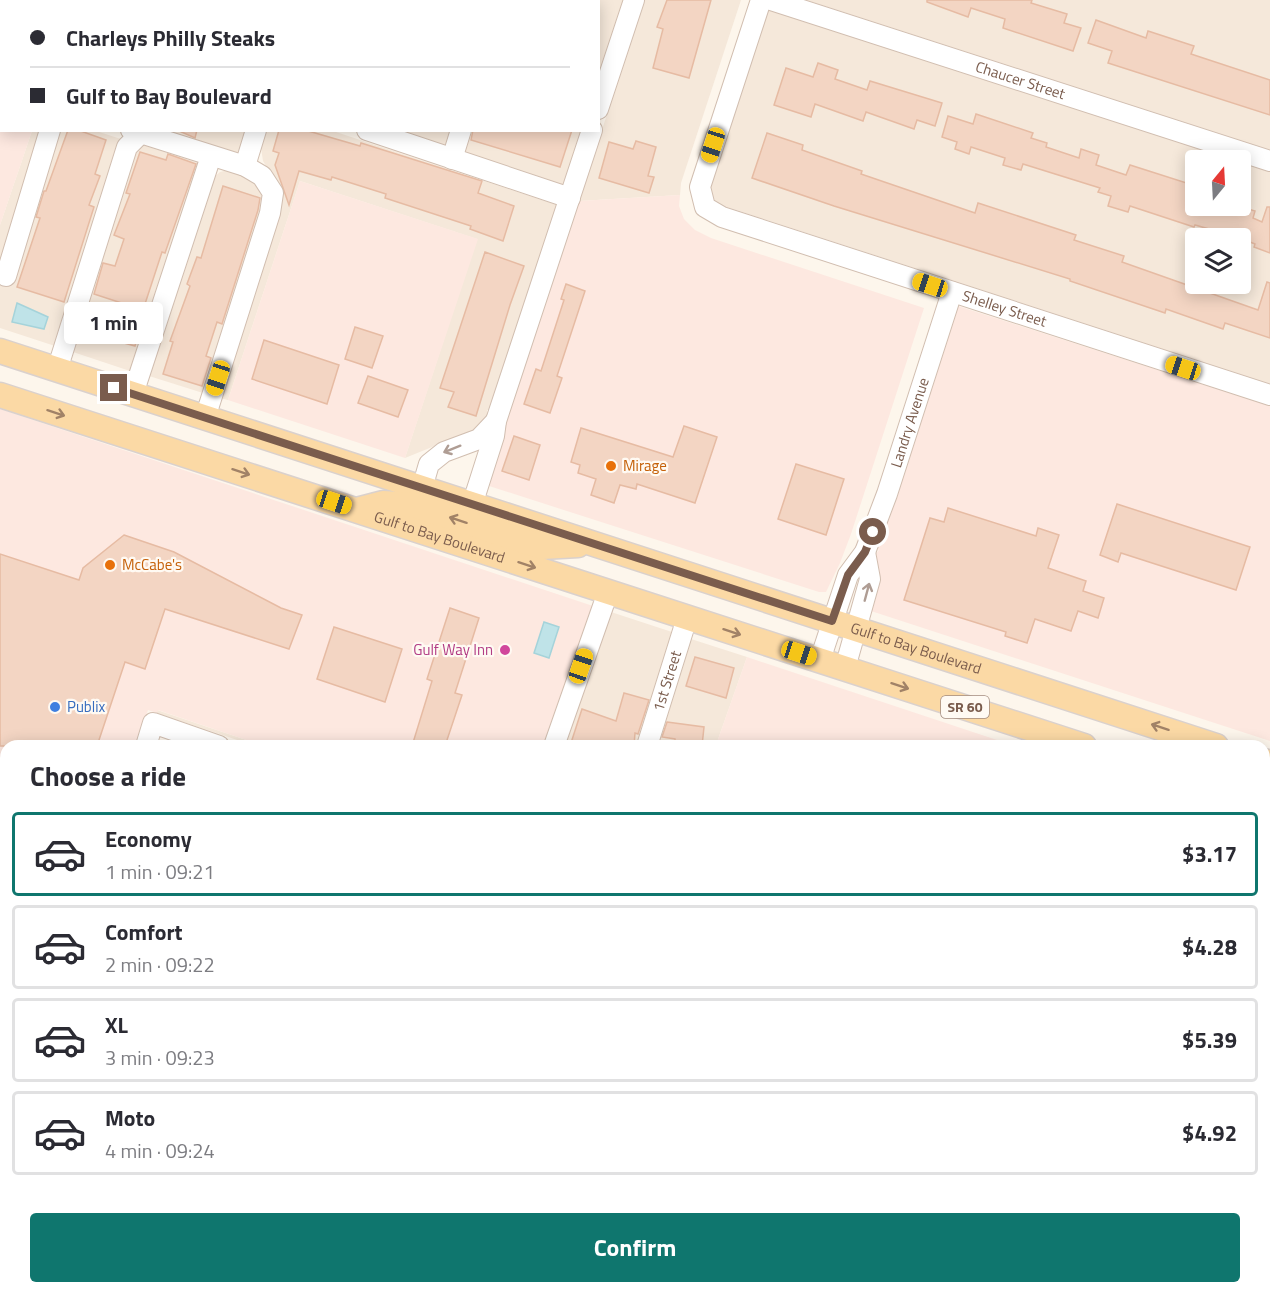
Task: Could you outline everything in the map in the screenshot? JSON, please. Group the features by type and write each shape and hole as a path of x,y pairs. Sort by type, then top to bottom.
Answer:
{"main road":[{"name":"Gulf to Bay Boulevard","path":"0,351 1198,740"},
{"name":"Gulf to Bay Boulevard","path":"0,394 1066,740"},
{"path":"356,510 383,503 414,505 542,547 596,544"}],"street":[{"path":"600,103 634,0"},
{"name":"Shelley Street","path":"761,0 700,187 705,207 722,217 1270,395"},
{"name":"Chaucer Street","path":"771,0 1270,161"},
{"path":"6,276 49,132"},
{"path":"57,370 127,147 138,132 245,166 262,176 273,193 270,213 205,418"},
{"path":"245,166 255,132"},
{"path":"373,132 570,198"},
{"path":"452,159 460,132"},
{"path":"472,505 494,436 496,422 590,132"},
{"path":"133,394 211,156"},
{"name":"Landry Avenue","path":"820,660 848,575 865,552 887,494 952,292"},
{"path":"422,488 429,464 444,452 479,439 496,422"},
{"name":"Landry Avenue","path":"845,668 870,579 865,552"},
{"path":"556,740 608,592"},
{"name":"1st Street","path":"649,740 687,618"},
{"path":"148,740 153,723 202,740"}],"shaded area":[{"path":"600,0 624,0 600,76"},
{"path":"644,0 741,0 681,183 680,195 579,201"},
{"path":"806,0 1270,0 1270,150"},
{"path":"768,10 1202,150 1185,150 1185,216 1251,216 1251,166 1270,172 1270,384 727,207 713,199 710,186"},
{"path":"0,132 32,132 0,225"},
{"path":"32,132 40,132 0,262 0,225"},
{"path":"60,132 99,132 121,139 55,346 0,328 0,281 12,284"},
{"path":"170,132 246,132 239,153"},
{"path":"267,132 336,132 557,205 489,410 487,410 487,417 474,430 405,458 477,239 300,181 228,400 219,398 279,187 263,161 261,148"},
{"path":"404,132 451,132 446,146"},
{"path":"472,132 582,132 564,185 465,152"},
{"path":"143,145 199,163 130,371 73,352 135,153"},
{"path":"228,170 251,177 260,188 263,210 203,393 149,376 213,178 220,172"},
{"path":"300,181 478,239 405,458 228,400"},
{"path":"680,195 679,206 684,219 695,230 711,238 924,308 851,534 826,592 819,592 486,485 579,201"},
{"path":"958,306 1270,406 1270,740 871,611 879,582 876,554 879,550 877,548 897,497"},
{"path":"0,409 593,606 546,740 246,740 158,710 157,713 148,710 138,740 0,740"},
{"path":"611,612 672,632 639,740 567,740"},
{"path":"691,639 747,657 718,740 659,740"},
{"path":"747,657 997,740 718,740"},
{"path":"157,710 246,740 237,740 157,713"}],"water":[{"path":"17,303 48,317 44,329 12,322"},
{"path":"544,622 559,627 549,658 534,653"}],"building":[{"path":"667,0 711,0 689,78 653,68 663,29 657,27"},
{"path":"927,0 1032,0 1031,3 1067,14 1064,23 1081,28 1073,51 1003,28 1005,19 971,8 968,17 927,2"},
{"path":"1096,20 1146,38 1148,31 1194,46 1191,54 1270,80 1270,115 1108,63 1112,51 1088,43"},
{"path":"818,63 838,70 835,79 867,90 870,81 942,103 935,126 917,120 914,129 866,112 863,121 815,104 811,117 774,105 786,68 813,77"},
{"path":"976,114 1033,133 1031,138 1047,143 1046,147 1079,158 1081,149 1099,155 1096,165 1126,175 1130,165 1185,182 1185,216 1251,216 1251,210 1255,211 1253,218 1262,222 1267,207 1270,207 1270,253 1254,247 1255,244 1251,242 1251,228 1205,228 1195,225 1194,227 1130,206 1128,212 1108,206 1111,196 1098,192 1100,188 1023,164 1021,170 1003,165 1005,158 971,147 969,154 955,149 957,142 942,137 948,116 973,124"},
{"path":"67,132 84,132 106,140 95,174 100,176 89,205 94,207 64,302 17,287 40,218 36,217 44,191 46,191"},
{"path":"182,132 196,132 195,138"},
{"path":"278,132 312,132 360,146 361,143 482,181 478,193 514,206 503,241 470,229 471,226 385,198 386,194 332,177 331,180 299,171 289,205 275,165 279,153 273,151"},
{"path":"473,132 571,132 560,167 471,140"},
{"path":"767,133 803,145 802,150 862,171 861,174 975,213 978,203 1076,235 1074,240 1124,256 1122,262 1185,284 1185,294 1213,294 1258,310 1267,282 1270,283 1270,338 1225,323 1223,329 1166,309 1165,313 1070,281 1070,279 834,206 752,178"},
{"path":"636,141 656,147 648,176 654,177 649,193 599,178 609,142 633,149"},
{"path":"140,152 166,160 168,154 196,164 165,253 162,252 143,310 94,294 103,263 115,266 124,239 114,235 130,194 126,193"},
{"path":"223,186 260,198 222,324 217,322 206,356 211,358 202,386 163,374 173,342 170,341 190,286 187,284 197,257 201,258"},
{"path":"485,252 524,266 476,416 448,407 454,392 440,388"},
{"path":"566,284 585,291 557,376 562,378 550,413 524,404 536,369 541,371 564,300 561,299"},
{"path":"144,314 135,346 88,333 91,322"},
{"path":"355,327 383,336 372,368 345,359"},
{"path":"264,340 339,365 327,404 252,379"},
{"path":"368,376 408,390 398,417 358,403"},
{"path":"684,426 717,437 695,503 637,484 636,489 620,485 614,503 591,495 596,479 578,473 580,465 571,462 581,428 673,457"},
{"path":"514,436 540,445 529,480 502,471"},
{"path":"796,464 844,479 826,535 778,519"},
{"path":"1117,504 1250,547 1236,590 1121,553 1118,562 1100,555"},
{"path":"948,508 1036,536 1038,528 1059,535 1048,568 1086,581 1083,591 1104,598 1098,618 1078,611 1071,631 1035,619 1027,643 1005,636 1006,632 904,600 930,518 944,522"},
{"name":"Publix","path":"124,535 174,552 281,608 302,615 289,649 165,609 145,669 125,662 99,740 0,740 0,554 79,580 83,568"},
{"path":"450,608 479,618 455,693 462,695 447,740 414,740 432,681 427,679"},
{"path":"334,627 402,649 385,702 317,679"},
{"path":"695,657 734,668 726,698 686,686"},
{"path":"624,693 649,700 638,734 635,733 634,740 572,740 582,709 616,721"},
{"path":"667,722 704,727 703,740 675,740 662,737"}],"place":[{"name":"Mirage","path":"611,466"},
{"name":"McCabe's","path":"110,565"},
{"name":"Gulf Way Inn","path":"505,650"},
{"name":"Publix","path":"55,707"}],"route":[{"path":"114,388 832,621 848,575 865,552 873,532"}]}
